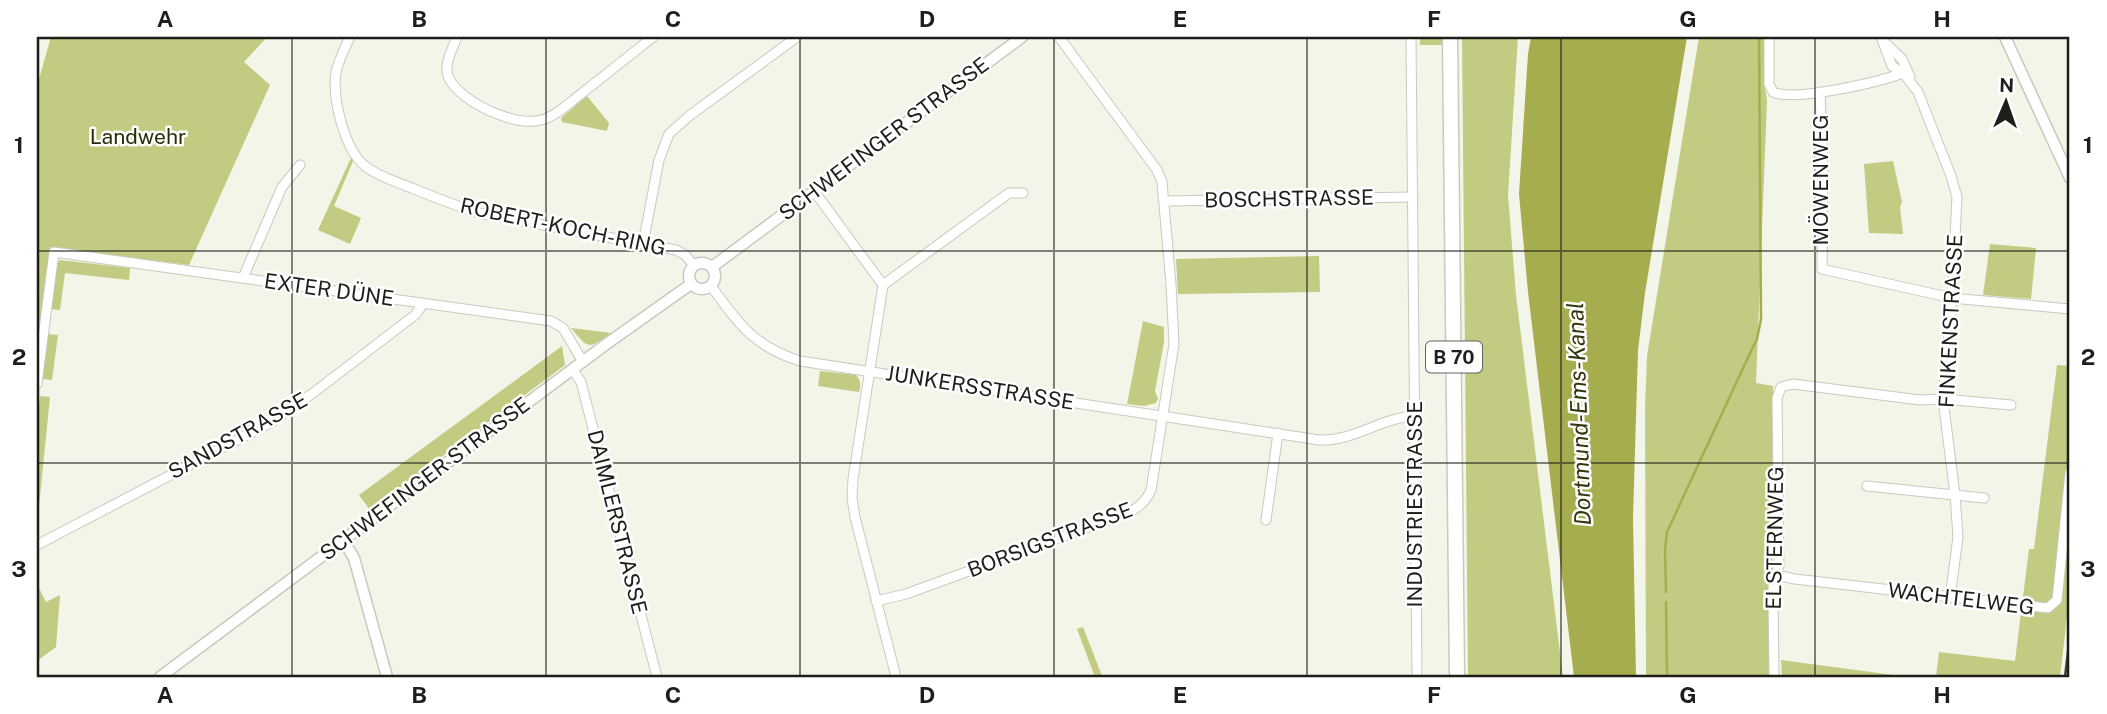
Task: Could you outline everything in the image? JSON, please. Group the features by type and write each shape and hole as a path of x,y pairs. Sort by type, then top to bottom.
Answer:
{"main road":[{"name":"B 70","path":"1450,37 1457,677"}],"street":[{"name":"ROBERT-KOCH-RING","path":"350,37 336,75 337,98 346,138 355,156 366,167 455,206 479,213 676,250 694,265"},
{"path":"457,37 447,65 447,74 453,86 486,110 534,122 554,115 653,37"},
{"path":"643,244 661,151 669,134 689,116 797,37"},
{"name":"SCHWEFINGER STRASSE","path":"712,267 1022,37"},
{"name":"BORSIGSTRASSE","path":"876,601 906,594 1130,512 1140,506 1151,490 1174,344 1162,182 1157,170 1059,37"},
{"name":"INDUSTRIESTRASSE","path":"1411,37 1417,677"},
{"path":"1769,37 1769,84 1771,90 1780,95 1865,85 1903,73"},
{"path":"2005,37 2070,178"},
{"name":"FINKENSTRASSE","path":"1881,38 1892,66 1903,73 1918,92"},
{"name":"FINKENSTRASSE","path":"1881,38 1902,59 1918,92 1951,176 1956,197 1952,298 1943,400 1958,537 1950,598"},
{"name":"MÖWENWEG","path":"1820,92 1823,167 1822,268 1952,298"},
{"path":"243,278 282,187 300,165"},
{"path":"814,191 883,285"},
{"path":"896,677 852,498 883,285 1009,193 1023,193"},
{"name":"BOSCHSTRASSE","path":"1165,201 1413,197"},
{"name":"EXTER DÜNE","path":"37,384 54,252 551,321 564,328 583,362"},
{"path":"705,263 712,267 716,277 711,286 698,289 691,284 689,272 694,265 705,263"},
{"name":"SCHWEFINGER STRASSE","path":"160,677 691,284"},
{"name":"JUNKERSSTRASSE","path":"711,286 754,339 776,352 800,361 1330,441 1399,417 1414,416"},
{"path":"1952,298 2070,309"},
{"name":"SANDSTRASSE","path":"37,545 270,423 415,315 423,304"},
{"name":"DAIMLERSTRASSE","path":"573,370 581,382 657,677"},
{"name":"ELSTERNWEG","path":"1774,677 1773,588 1779,565 1777,398 1781,387 1793,384 1920,400 1943,400"},
{"path":"1943,400 2011,405"},
{"path":"1266,520 1278,433"},
{"name":"WACHTELWEG","path":"1776,575 2042,609 2053,606 2057,600 2070,473"},
{"path":"1867,486 1984,498"},
{"path":"343,540 354,558 387,677"}],"green space":[{"name":"Landwehr","path":"51,37 267,37 244,62 270,85 189,265 50,247 37,345 37,86"},
{"path":"1420,37 1443,37 1443,45 1420,45"},
{"path":"1462,37 1518,37 1508,195 1516,295 1563,677 1468,677"},
{"path":"1699,37 1764,37 1764,83 1767,100 1756,383 1773,386 1772,677 1646,677 1647,356"},
{"path":"587,96 609,123 607,131 562,122 561,118"},
{"path":"351,158 353,161 334,206 361,218 350,244 318,230"},
{"path":"1893,161 1902,202 1900,207 1903,234 1869,233 1864,164"},
{"path":"1990,244 2036,248 2031,299 1983,295"},
{"path":"1319,256 1320,292 1178,294 1176,259"},
{"path":"60,260 130,268 129,280 65,273 60,310 50,309 57,263"},
{"path":"1143,321 1164,327 1155,391 1158,399 1156,403 1144,406 1127,404"},
{"path":"571,328 611,333 589,345"},
{"path":"47,334 58,335 52,380 42,379"},
{"path":"562,346 565,365 370,510 359,495"},
{"path":"2057,365 2070,366 2070,591 2060,677 1936,677 1939,652 2015,661 2029,549 2034,549"},
{"path":"820,371 856,375 860,383 859,392 818,386"},
{"path":"40,396 50,397 37,526 37,424"},
{"path":"37,584 46,602 60,595 56,647 37,661"},
{"path":"1083,627 1102,676 1095,677 1077,629"},
{"path":"1781,660 1901,676 1908,677 1782,677"}],"water":[{"name":"Dortmund-Ems-Kanal","path":"1531,37 1687,37 1638,350 1633,518 1636,677 1574,677 1528,292 1519,194"}],"waterway":[{"path":"1666,592 1667,532 1757,339 1761,319 1759,37"},
{"path":"1666,602 1667,677"}],"railway":[{"path":"2065,677 2070,635"}]}
